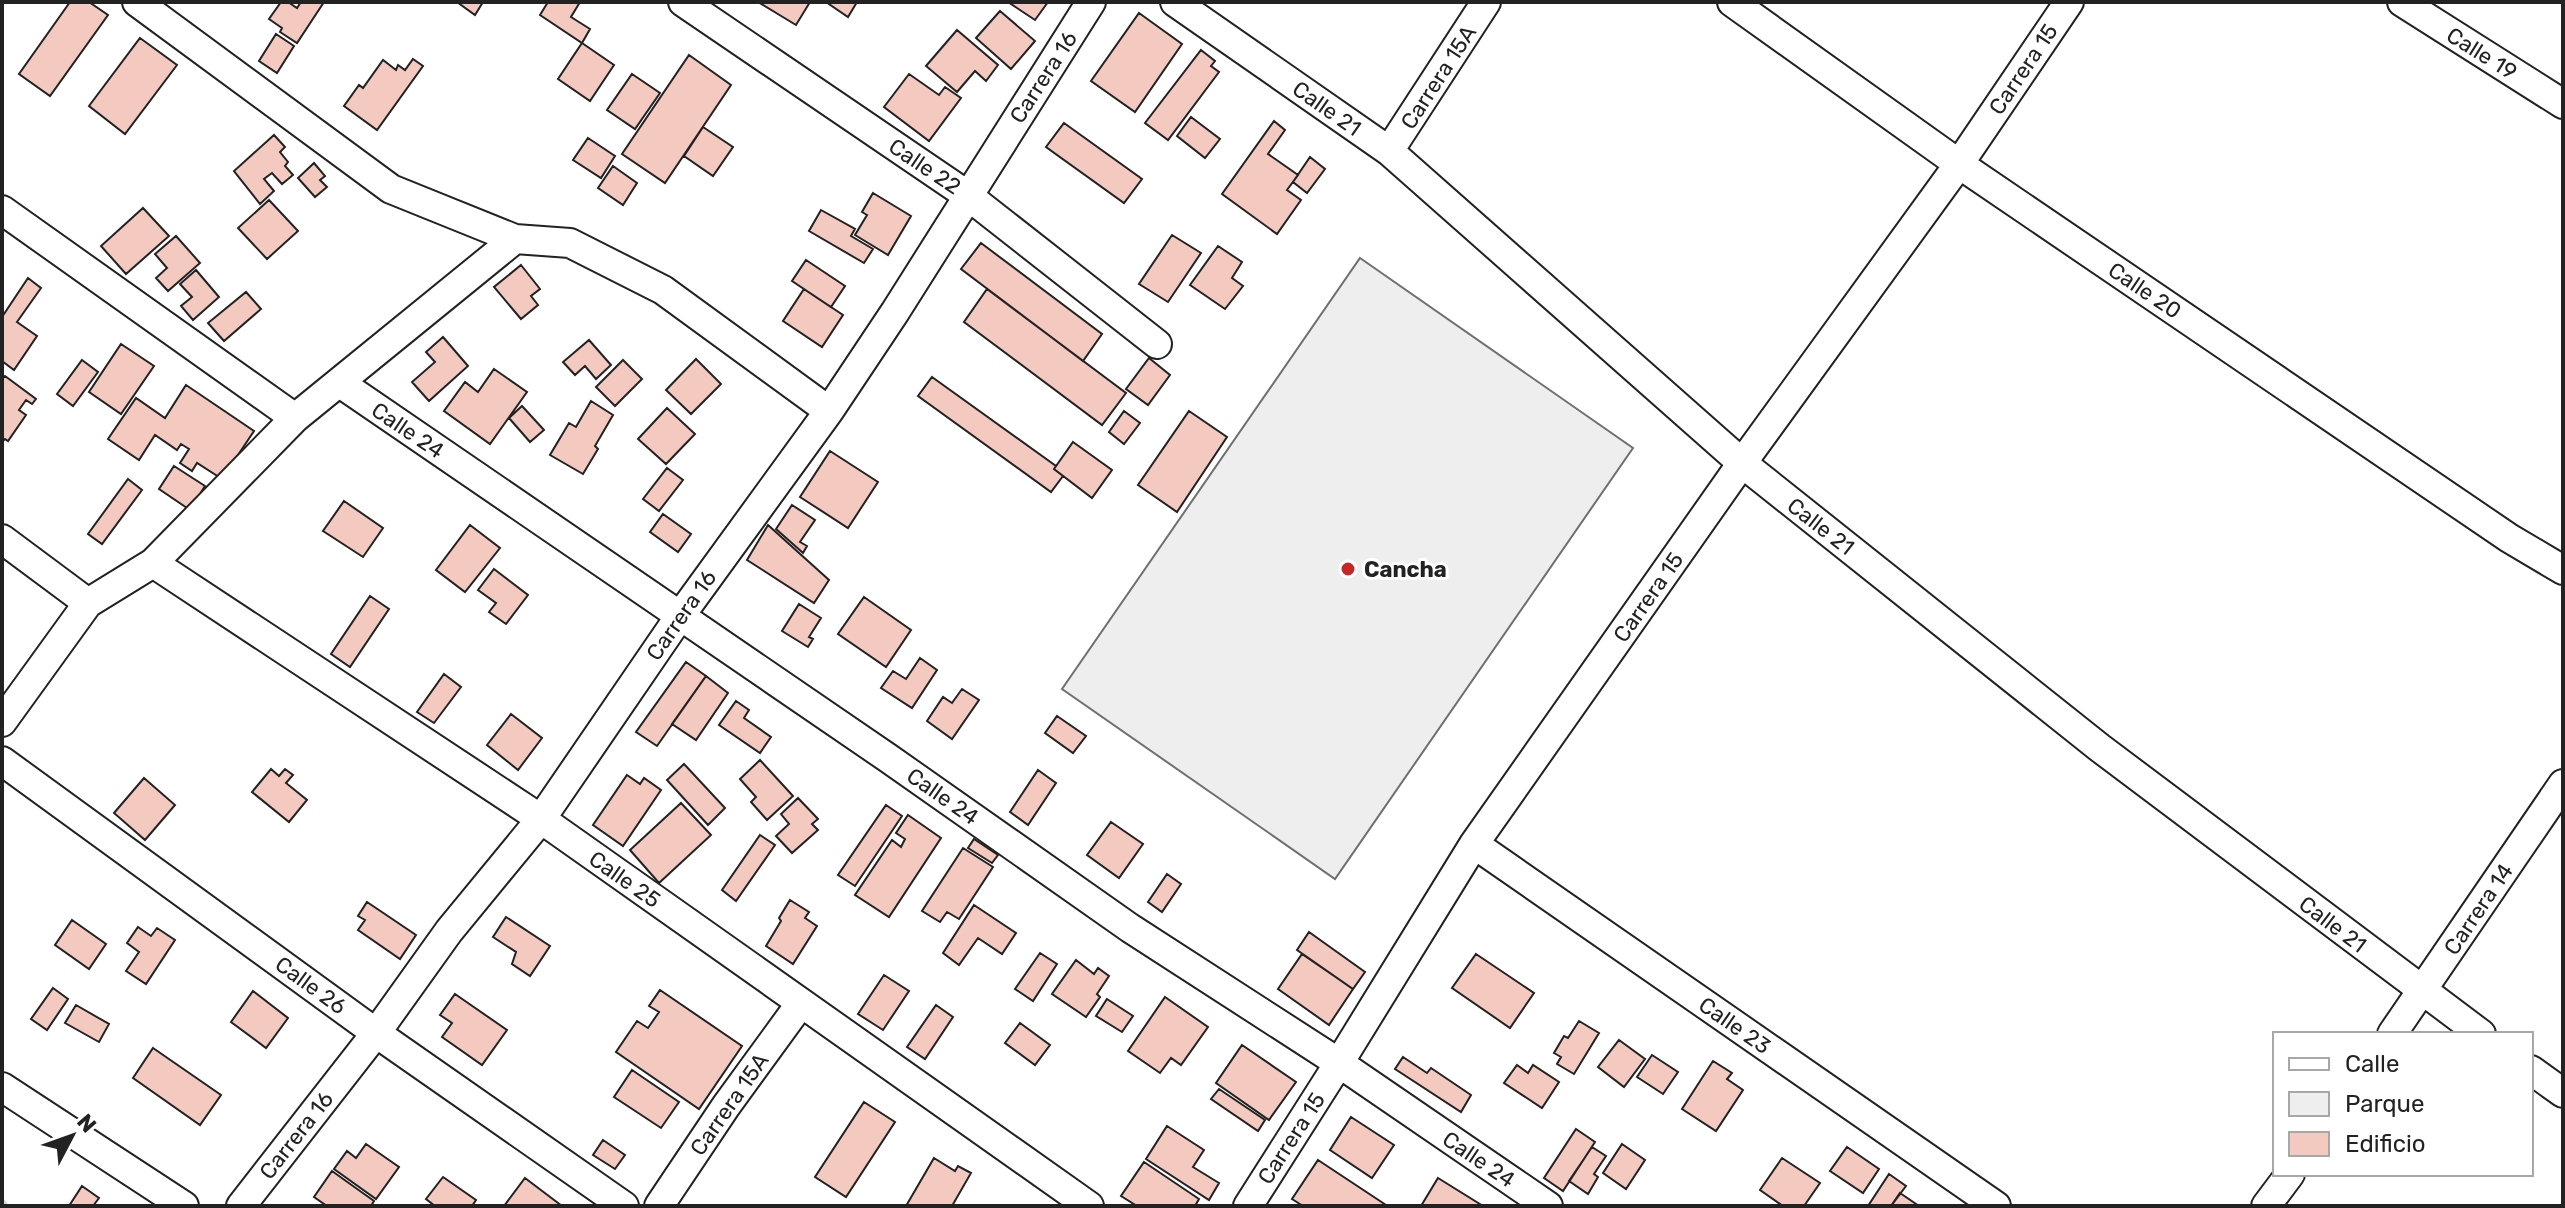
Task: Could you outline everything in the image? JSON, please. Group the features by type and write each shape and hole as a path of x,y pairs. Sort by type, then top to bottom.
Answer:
{"street":[{"path":"137,2 391,189 515,239 570,243 663,290 829,411"},
{"name":"Calle 22","path":"683,2 967,195 1157,344"},
{"name":"Carrera 16","path":"241,1206 376,1033 449,931 541,819 680,616 829,411 1091,2"},
{"name":"Calle 21","path":"1175,2 1389,151 1742,463 2100,748 2478,1032"},
{"name":"Carrera 15A","path":"1389,151 1486,2"},
{"name":"Calle 20","path":"1732,2 1959,164 2509,538 2563,570"},
{"name":"Carrera 15","path":"1248,1206 1474,844 1742,463 1959,164 2069,2"},
{"name":"Calle 19","path":"2402,2 2563,104"},
{"path":"2,210 295,418"},
{"path":"2,722 88,603 153,563 295,418 515,239"},
{"name":"Calle 24","path":"340,383 1130,928 1339,1063 1548,1206"},
{"path":"2,539 88,603"},
{"name":"Calle 25","path":"153,563 541,819 1079,1202"},
{"name":"Calle 26","path":"2,761 376,1033 624,1206"},
{"name":"Carrera 14","path":"2393,1032 2563,784"},
{"name":"Calle 23","path":"1474,844 1996,1206"},
{"name":"Carrera 15A","path":"659,1206 726,1106 801,1003"},
{"path":"2533,1071 2563,1093"},
{"path":"2,1087 184,1206"},
{"path":"2266,1206 2288,1176"}],"green space":[{"name":"Cancha","path":"1360,258 1633,448 1335,879 1062,689"}],"building":[{"path":"70,2 89,2 108,15 50,96 19,74"},
{"path":"281,2 288,2 297,8 301,2 324,2 297,43 280,32 282,28 269,19"},
{"path":"457,2 483,2 475,15"},
{"path":"548,2 580,2 571,17 590,29 582,43 540,15"},
{"path":"758,2 810,2 796,25"},
{"path":"826,2 857,2 848,17"},
{"path":"1008,2 1048,2 1035,20"},
{"path":"1000,11 1035,41 1011,69 976,38"},
{"path":"1139,13 1182,44 1135,112 1091,81"},
{"path":"957,30 998,65 986,81 975,71 957,92 926,66"},
{"path":"276,34 294,46 277,73 259,61"},
{"path":"140,38 177,65 125,134 89,106"},
{"path":"582,43 614,65 590,101 558,79"},
{"path":"1201,50 1215,61 1211,66 1219,72 1168,140 1145,123"},
{"path":"689,55 731,85 665,183 622,154"},
{"path":"413,59 423,66 377,130 344,106 359,85 363,88 383,60 396,70 398,65 405,70"},
{"path":"632,74 660,93 635,129 607,110"},
{"path":"909,74 939,95 945,87 961,98 929,141 884,107"},
{"path":"1191,117 1220,139 1205,158 1177,136"},
{"path":"1274,121 1285,130 1268,154 1298,175 1287,190 1301,200 1277,234 1222,194"},
{"path":"1064,123 1142,179 1124,203 1046,147"},
{"path":"703,127 733,147 713,176 684,156"},
{"path":"274,135 285,147 280,152 288,162 285,166 293,175 282,184 272,173 264,179 274,191 260,204 234,171"},
{"path":"588,138 615,156 601,178 573,160"},
{"path":"1310,157 1325,169 1307,193 1293,182"},
{"path":"314,163 325,176 320,180 327,187 315,197 298,178"},
{"path":"613,166 637,183 623,205 598,188"},
{"path":"873,193 911,216 888,255 855,235 867,215 862,212"},
{"path":"269,200 298,231 267,259 238,228"},
{"path":"143,208 169,236 126,274 101,246"},
{"path":"821,210 855,229 851,236 873,249 864,263 809,231"},
{"path":"1172,235 1201,253 1168,302 1139,284"},
{"path":"176,236 200,263 168,291 156,278 167,268 155,254"},
{"path":"981,243 1102,334 1083,361 961,269"},
{"path":"1218,246 1242,262 1232,278 1243,286 1225,309 1190,285"},
{"path":"806,260 845,286 831,307 792,281"},
{"path":"521,265 540,289 531,296 538,305 521,319 494,287"},
{"path":"196,270 219,297 193,320 181,306 192,297 180,284"},
{"path":"28,278 41,288 17,322 37,336 14,370 2,361 2,317"},
{"path":"804,289 843,315 822,347 783,321"},
{"path":"987,289 1126,393 1102,425 964,322"},
{"path":"246,292 261,309 224,341 208,323"},
{"path":"443,337 468,366 429,401 412,382 435,362 426,352"},
{"path":"589,340 611,365 596,379 585,366 575,375 563,362"},
{"path":"121,344 154,366 121,414 89,392"},
{"path":"1149,358 1170,375 1148,405 1126,389"},
{"path":"696,359 721,384 691,414 666,390"},
{"path":"82,360 98,372 73,406 57,394"},
{"path":"623,360 642,379 615,406 596,387"},
{"path":"494,369 527,392 490,444 444,411 465,382 478,392"},
{"path":"5,376 36,399 32,404 26,400 19,410 26,415 8,441 5,439 2,442 2,379"},
{"path":"932,377 1056,466 1054,469 1063,476 1051,492 918,396"},
{"path":"186,385 254,431 222,479 197,463 192,471 180,463 189,449 181,444 177,450 155,435 139,460 108,439 136,398 165,418"},
{"path":"591,401 613,415 583,474 550,455 569,423 576,427"},
{"path":"522,406 544,430 530,442 509,418"},
{"path":"667,408 695,434 666,464 638,439"},
{"path":"1124,411 1140,423 1124,444 1109,432"},
{"path":"1189,411 1227,437 1177,512 1138,485"},
{"path":"1073,442 1112,470 1092,498 1054,469"},
{"path":"830,451 878,482 848,528 800,497"},
{"path":"174,466 205,486 190,510 159,489"},
{"path":"667,468 683,480 659,511 643,499"},
{"path":"128,479 142,490 102,544 88,534"},
{"path":"344,501 383,528 363,557 323,531"},
{"path":"792,505 815,520 800,542 807,546 803,553 776,529"},
{"path":"663,514 691,534 678,552 650,532"},
{"path":"470,525 500,548 465,592 436,570"},
{"path":"768,525 829,580 814,603 747,560"},
{"path":"494,569 528,595 506,624 489,612 496,603 478,590"},
{"path":"370,596 389,609 350,667 331,654"},
{"path":"864,597 911,630 886,667 838,634"},
{"path":"799,604 821,618 809,637 813,639 808,647 782,631"},
{"path":"920,658 937,670 912,708 881,688 893,671 906,679"},
{"path":"686,662 706,676 657,746 636,732"},
{"path":"444,674 461,687 434,723 417,712"},
{"path":"706,676 728,693 696,740 672,724"},
{"path":"962,689 979,700 952,739 927,721 943,697 952,703"},
{"path":"736,701 749,710 744,718 771,737 760,753 719,725"},
{"path":"511,714 542,738 518,770 487,745"},
{"path":"1057,716 1086,736 1073,753 1045,733"},
{"path":"760,760 793,796 767,820 751,802 756,797 740,779"},
{"path":"684,764 725,808 708,825 667,780"},
{"path":"271,769 279,776 285,769 293,775 286,783 307,800 289,822 252,792"},
{"path":"1038,770 1056,783 1028,825 1010,812"},
{"path":"627,775 640,784 644,778 661,790 623,846 593,825"},
{"path":"144,778 175,805 145,840 114,813"},
{"path":"798,798 818,819 812,824 818,830 792,853 776,836 789,824 781,814"},
{"path":"681,803 711,835 659,883 630,850"},
{"path":"886,805 902,816 855,886 838,875"},
{"path":"908,815 941,838 889,917 855,895 892,840 901,847 905,839 896,833"},
{"path":"1111,822 1143,844 1119,878 1087,855"},
{"path":"760,835 775,845 736,901 722,890"},
{"path":"974,839 998,855 992,863 968,848"},
{"path":"963,848 993,867 959,919 947,912 940,922 922,911"},
{"path":"1167,874 1181,884 1162,912 1148,902"},
{"path":"790,900 809,912 805,918 817,926 793,964 766,946"},
{"path":"367,902 416,935 400,959 358,930 365,920 358,916"},
{"path":"974,905 1016,933 1002,954 978,938 959,965 943,953"},
{"path":"506,917 550,946 530,976 512,964 516,952 493,937"},
{"path":"72,920 106,944 89,969 55,945"},
{"path":"138,927 151,936 157,928 175,940 146,984 126,971 139,952 127,943"},
{"path":"1309,932 1365,972 1353,989 1297,950"},
{"path":"1040,953 1057,964 1033,1001 1015,989"},
{"path":"1302,954 1353,989 1329,1025 1278,989"},
{"path":"1476,954 1534,993 1510,1028 1452,988"},
{"path":"1076,960 1094,974 1098,968 1109,976 1097,994 1100,997 1086,1017 1052,994"},
{"path":"884,975 909,991 883,1030 858,1014"},
{"path":"53,988 68,999 47,1030 31,1019"},
{"path":"660,990 742,1046 699,1109 616,1052 637,1021 648,1028 659,1012 649,1006"},
{"path":"253,991 288,1018 266,1048 231,1022"},
{"path":"455,994 507,1030 482,1065 442,1037 452,1023 440,1015"},
{"path":"1165,997 1208,1027 1181,1065 1171,1058 1160,1073 1128,1051"},
{"path":"1107,999 1133,1016 1122,1032 1096,1016"},
{"path":"76,1005 109,1024 99,1042 65,1023"},
{"path":"936,1005 953,1017 925,1059 907,1047"},
{"path":"1579,1021 1599,1033 1574,1074 1557,1064 1561,1057 1554,1053 1564,1036 1568,1038"},
{"path":"1020,1023 1050,1045 1035,1065 1005,1043"},
{"path":"1619,1040 1645,1059 1624,1087 1598,1067"},
{"path":"1242,1045 1296,1082 1269,1120 1216,1083"},
{"path":"153,1048 221,1095 200,1125 133,1078"},
{"path":"1652,1055 1678,1072 1663,1094 1637,1077"},
{"path":"1403,1057 1427,1073 1431,1068 1471,1095 1461,1112 1395,1069"},
{"path":"1713,1061 1732,1073 1727,1079 1743,1090 1716,1131 1682,1109"},
{"path":"1517,1065 1528,1073 1533,1065 1559,1082 1542,1108 1504,1083"},
{"path":"632,1070 679,1102 661,1128 614,1097"},
{"path":"1219,1089 1265,1120 1258,1131 1211,1099"},
{"path":"864,1102 895,1122 846,1197 815,1177"},
{"path":"1351,1117 1394,1145 1372,1178 1330,1150"},
{"path":"1167,1126 1204,1150 1193,1167 1219,1183 1209,1200 1146,1159"},
{"path":"1576,1129 1595,1142 1563,1191 1544,1178"},
{"path":"603,1140 625,1155 615,1169 593,1155"},
{"path":"366,1144 399,1167 376,1199 334,1169 347,1151 356,1158"},
{"path":"1622,1144 1645,1160 1626,1189 1603,1173"},
{"path":"1592,1147 1606,1156 1594,1174 1598,1177 1588,1194 1569,1181"},
{"path":"1847,1147 1879,1169 1863,1193 1830,1171"},
{"path":"934,1158 955,1171 958,1166 971,1173 952,1206 906,1206"},
{"path":"1782,1158 1820,1183 1804,1206 1783,1206 1760,1190"},
{"path":"1318,1160 1386,1206 1303,1206 1292,1199"},
{"path":"1144,1162 1199,1199 1195,1206 1137,1206 1121,1196"},
{"path":"332,1171 374,1201 371,1206 327,1206 314,1197"},
{"path":"1889,1174 1906,1186 1891,1206 1868,1206"},
{"path":"443,1177 476,1200 472,1206 435,1206 426,1199"},
{"path":"525,1178 562,1206 504,1206"},
{"path":"1438,1178 1483,1206 1421,1206"},
{"path":"82,1186 99,1198 93,1206 69,1206"},
{"path":"1900,1193 1919,1206 1891,1206"}],"place":[{"name":"Cancha","path":"1348,569"}]}
